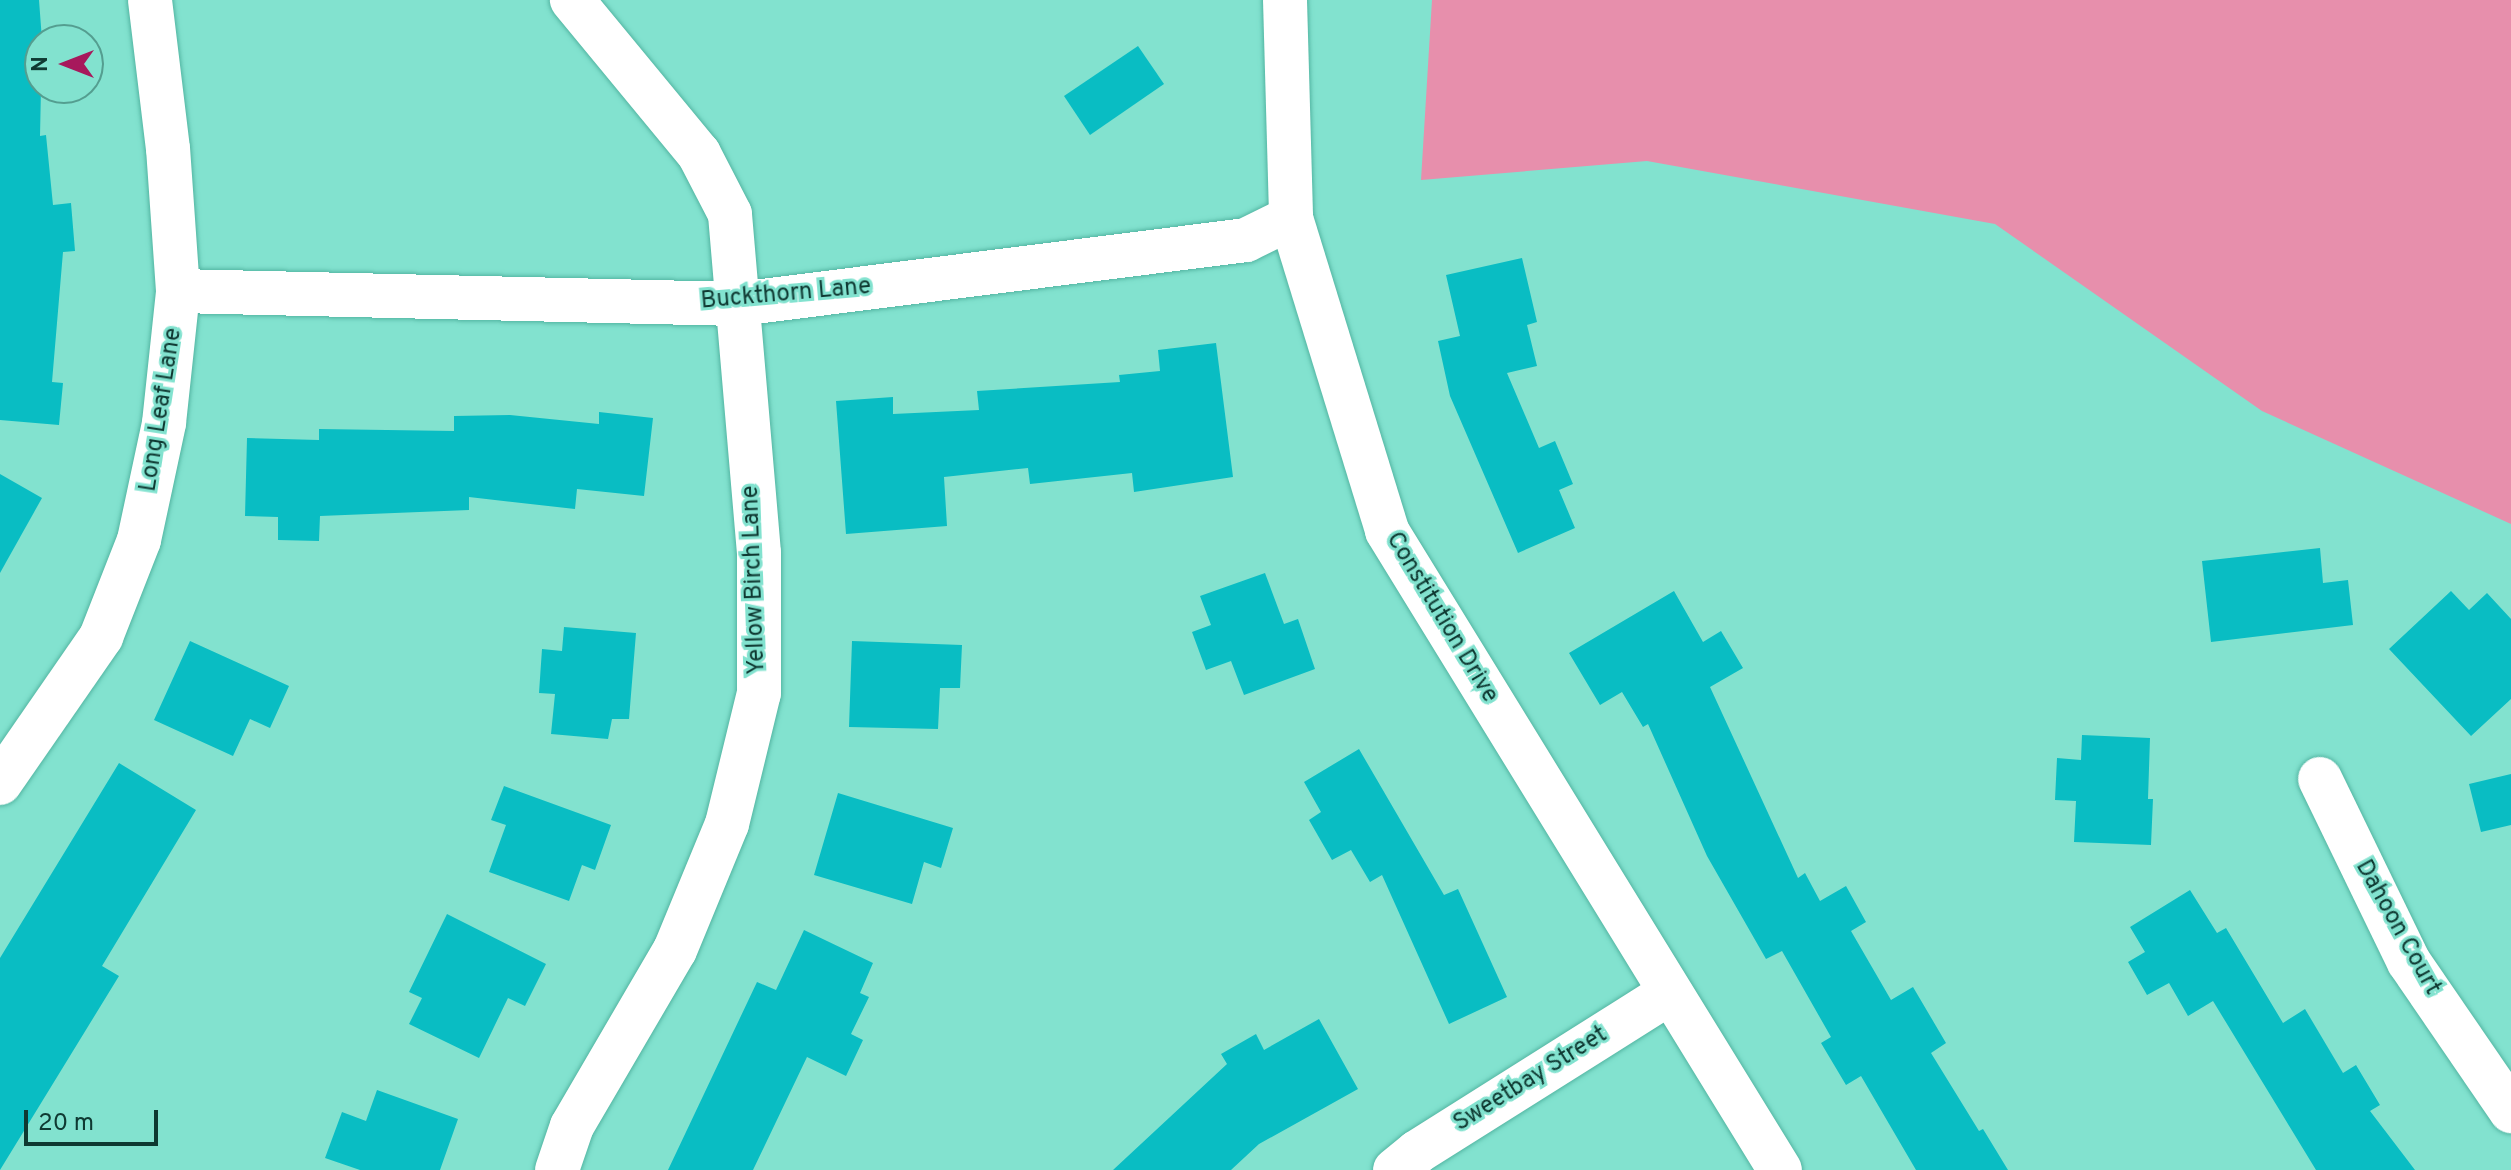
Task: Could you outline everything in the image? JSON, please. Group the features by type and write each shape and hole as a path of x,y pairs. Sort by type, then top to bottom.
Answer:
{"street":[{"name":"Long Leaf Lane","path":"0,783 13,735 101,637 139,540 164,423 178,291 168,149 150,0"},
{"name":"Yellow Birch Lane","path":"557,1170 572,1126 675,950 727,824 759,693 759,553 730,214 699,154 572,0"},
{"name":"Constitution Drive","path":"1285,0 1291,218 1387,531 1780,1170"},
{"name":"Buckthorn Lane","path":"178,291 739,304 1246,240 1291,218"},
{"name":"Dahoon Court","path":"2320,779 2409,962 2511,1111"},
{"name":"Sweetbay Street","path":"1395,1170 1417,1152 1669,993"}],"shaded area":[{"path":"1432,0 2511,0 2511,524 2262,411 1995,224 1647,161 1421,180"}],"building":[{"path":"0,0 39,0 41,24 24,24 24,104 41,104 40,136 46,135 53,205 71,203 75,251 63,252 52,382 63,383 59,425 0,420"},
{"path":"1138,46 1164,84 1090,135 1064,96"},
{"path":"1522,258 1537,322 1527,325 1537,366 1507,373 1539,448 1555,441 1573,484 1559,490 1575,528 1518,553 1450,396 1438,341 1460,336 1446,275"},
{"path":"1216,343 1233,477 1134,492 1132,473 1030,484 1028,468 944,477 947,526 846,534 836,401 893,397 893,414 979,410 977,391 1120,382 1119,375 1160,371 1158,350"},
{"path":"599,412 653,418 644,496 577,489 575,509 469,497 469,510 320,516 319,541 278,540 278,517 245,516 247,438 319,440 319,429 454,431 454,416 510,415 599,424"},
{"path":"0,474 42,498 0,573"},
{"path":"2320,548 2323,583 2348,580 2353,625 2211,642 2202,561"},
{"path":"1265,573 1284,624 1298,619 1315,669 1244,695 1231,661 1206,670 1192,632 1211,625 1200,596"},
{"path":"1674,591 1703,642 1721,631 1743,668 1710,687 1798,878 1805,873 1820,901 1846,886 1866,922 1851,931 1891,1000 1913,987 1946,1043 1931,1053 1979,1131 1983,1129 2008,1170 1916,1170 1861,1076 1846,1085 1821,1043 1831,1037 1782,951 1766,959 1707,856 1648,724 1643,727 1622,692 1600,705 1569,653"},
{"path":"2451,591 2469,610 2487,593 2511,619 2511,699 2471,736 2389,649"},
{"path":"564,627 636,633 629,719 612,719 608,739 551,734 555,694 539,693 542,649 562,651"},
{"path":"190,641 289,686 270,728 250,719 233,756 154,720"},
{"path":"852,641 962,645 960,688 940,688 938,729 849,727"},
{"path":"2082,735 2150,738 2148,799 2153,799 2151,845 2074,842 2076,801 2055,800 2057,758 2081,760"},
{"path":"1359,749 1444,895 1458,889 1507,997 1449,1024 1382,875 1370,882 1351,850 1332,860 1309,820 1321,812 1304,782"},
{"path":"119,763 196,810 102,966 119,976 0,1170 0,958"},
{"path":"2511,774 2511,825 2481,832 2469,784"},
{"path":"504,786 611,825 595,870 582,865 569,901 489,872 506,825 491,820"},
{"path":"838,793 953,828 941,868 924,862 912,904 814,875"},
{"path":"2190,890 2217,933 2226,928 2283,1023 2305,1009 2343,1073 2356,1065 2380,1105 2370,1111 2415,1170 2316,1170 2213,1001 2188,1016 2169,983 2147,995 2128,962 2145,952 2130,927"},
{"path":"447,914 546,964 525,1006 508,998 479,1058 409,1024 422,998 409,992"},
{"path":"804,930 873,963 860,993 869,997 851,1034 863,1040 846,1076 807,1057 753,1170 668,1170 757,982 776,990"},
{"path":"1319,1019 1358,1089 1259,1144 1231,1170 1113,1170 1227,1064 1221,1054 1256,1034 1264,1050"},
{"path":"377,1090 458,1119 440,1170 360,1170 325,1158 342,1112 366,1121"}]}
